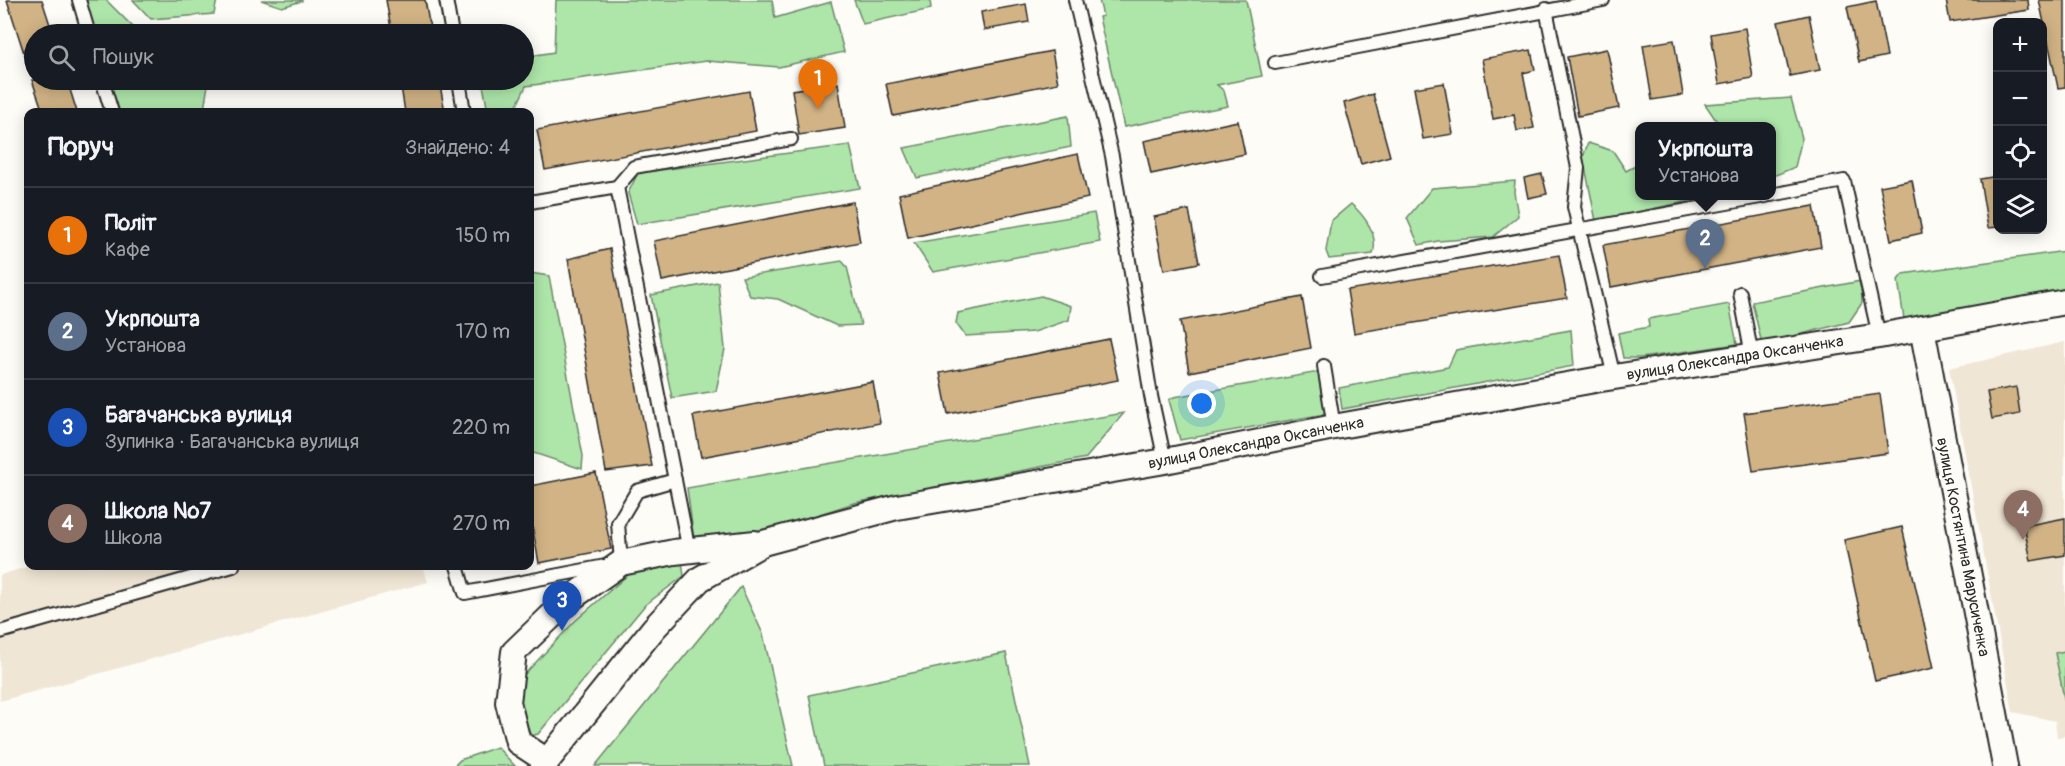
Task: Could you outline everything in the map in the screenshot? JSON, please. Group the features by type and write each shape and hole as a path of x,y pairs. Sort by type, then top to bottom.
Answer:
{"street":[{"name":"вулиця Олександра Оксанченка","path":"545,763 654,628 700,579 763,543 897,507 1165,461 1334,427 1614,377 1879,336 2065,302"},
{"name":"вулиця Костянтина Марусиченка","path":"1923,328 2004,766"},
{"path":"545,763 518,742 508,702 514,652 567,601 621,563 674,552 763,543"}],"lane":[{"path":"79,0 86,24"},
{"path":"446,0 450,24"},
{"path":"1076,0 1112,156 1151,396 1165,461"},
{"path":"1275,63 1546,9 1603,0"},
{"path":"1546,9 1578,168 1574,207 1614,377"},
{"path":"105,90 111,108"},
{"path":"461,90 463,108"},
{"path":"534,201 617,187 634,167 790,139"},
{"path":"1776,194 1844,181 1879,336"},
{"path":"617,187 689,551"},
{"path":"1322,276 1739,200"},
{"path":"1740,293 1752,356"},
{"path":"1324,366 1334,427"},
{"path":"458,570 465,593 621,563 618,523 637,491 675,480"},
{"path":"0,632 219,570"}],"shaded area":[{"path":"2065,342 2065,736 2057,737 2055,721 2013,712 1949,368"},
{"path":"24,568 24,570 424,570 428,582 0,701 0,575"}],"green space":[{"path":"86,0 106,0 130,24 93,24"},
{"path":"133,0 217,0 214,14 151,19"},
{"path":"261,0 302,0 302,1 282,7"},
{"path":"556,0 772,0 775,18 831,2 844,52 779,67 707,61 534,85 534,55 554,52"},
{"path":"854,0 930,0 931,9 863,24"},
{"path":"1099,0 1246,0 1262,76 1217,85 1224,91 1228,106 1124,127 1099,17 1103,16"},
{"path":"112,90 207,90 204,108 118,108"},
{"path":"484,90 524,90 516,108 487,108"},
{"path":"1791,98 1802,138 1795,167 1776,175 1776,122 1717,122 1705,104"},
{"path":"1068,116 1071,147 917,178 904,148"},
{"path":"1588,143 1613,151 1626,171 1635,166 1635,200 1693,200 1596,221 1583,157"},
{"path":"850,145 860,188 637,224 628,193 638,173"},
{"path":"1515,181 1514,192 1518,216 1493,237 1438,241 1419,245 1407,218 1432,188"},
{"path":"1351,204 1369,226 1374,240 1373,254 1329,259 1326,251 1331,221"},
{"path":"1094,213 1100,242 933,272 914,243"},
{"path":"2065,251 2065,289 1904,319 1898,280 1903,274"},
{"path":"842,261 847,267 861,325 837,326 778,299 750,296 742,277"},
{"path":"534,274 549,276 583,456 582,469 534,453"},
{"path":"1861,281 1862,303 1849,322 1762,344 1752,302"},
{"path":"718,282 725,349 716,391 672,398 651,295"},
{"path":"1041,296 1071,306 1069,320 1034,332 965,336 956,323 958,313"},
{"path":"1729,304 1737,344 1641,358 1623,358 1618,333 1649,327 1648,319"},
{"path":"1571,330 1574,366 1342,409 1339,388 1448,367 1456,350"},
{"path":"1319,372 1325,414 1180,440 1169,400 1174,397"},
{"path":"1124,413 1086,458 854,503 749,537 694,540 687,488"},
{"path":"682,561 684,576 645,605 538,734 526,737 516,703 519,680 575,621 631,572"},
{"path":"741,587 763,634 793,766 595,766"},
{"path":"2065,651 2065,703 2055,653"},
{"path":"1006,653 1030,766 824,766 809,695"},
{"path":"497,747 515,766 454,766 460,760"}],"building":[{"path":"7,0 42,0 50,24 24,24 24,53"},
{"path":"386,0 425,0 429,24 390,24"},
{"path":"1946,0 2028,0 2029,10 1950,22"},
{"path":"2039,0 2065,0 2065,87 2058,88 2047,37 2047,18 2043,18"},
{"path":"1876,1 1887,56 1859,62 1847,7"},
{"path":"1026,4 1029,22 984,30 981,12"},
{"path":"1809,15 1820,70 1790,76 1778,22"},
{"path":"1745,28 1753,78 1719,84 1711,34"},
{"path":"1674,40 1683,95 1652,100 1643,45"},
{"path":"1607,49 1619,108 1578,116 1567,57"},
{"path":"1531,50 1535,70 1523,73 1534,128 1517,131 1514,115 1493,119 1482,59"},
{"path":"1052,51 1058,83 893,116 886,84"},
{"path":"838,83 845,128 799,135 792,90"},
{"path":"1444,83 1453,134 1423,139 1414,88"},
{"path":"35,90 70,90 76,108 42,108"},
{"path":"402,90 441,90 444,108 404,108"},
{"path":"749,91 756,131 545,170 537,130"},
{"path":"1373,94 1390,156 1361,164 1344,103"},
{"path":"1238,121 1245,154 1151,174 1144,141"},
{"path":"1078,154 1088,198 908,238 899,194"},
{"path":"1542,174 1547,194 1528,198 1524,178"},
{"path":"1993,177 1993,228 1988,228 1980,179"},
{"path":"1912,180 1922,233 1891,240 1880,186"},
{"path":"853,202 860,242 662,281 654,241"},
{"path":"1814,206 1821,247 1611,287 1603,245"},
{"path":"1189,210 1199,263 1164,270 1154,217"},
{"path":"610,249 652,466 606,472 568,259"},
{"path":"1559,255 1567,298 1354,333 1347,290"},
{"path":"1302,297 1311,348 1189,372 1180,321"},
{"path":"1109,339 1118,380 948,414 940,373"},
{"path":"873,382 880,423 701,457 693,416"},
{"path":"2016,387 2020,414 1992,419 1987,392"},
{"path":"1880,394 1888,453 1753,471 1744,413"},
{"path":"596,473 611,549 539,563 534,536 534,485"},
{"path":"2065,518 2065,555 2031,561 2024,526"},
{"path":"1902,527 1934,668 1875,681 1844,540"}],"place":[{"name":"Політ","path":"818,109"},
{"name":"Укрпошта","path":"1705,269"},
{"name":"Школа №7","path":"2023,540"},
{"name":"Багачанська вулиця","path":"562,631"}]}
